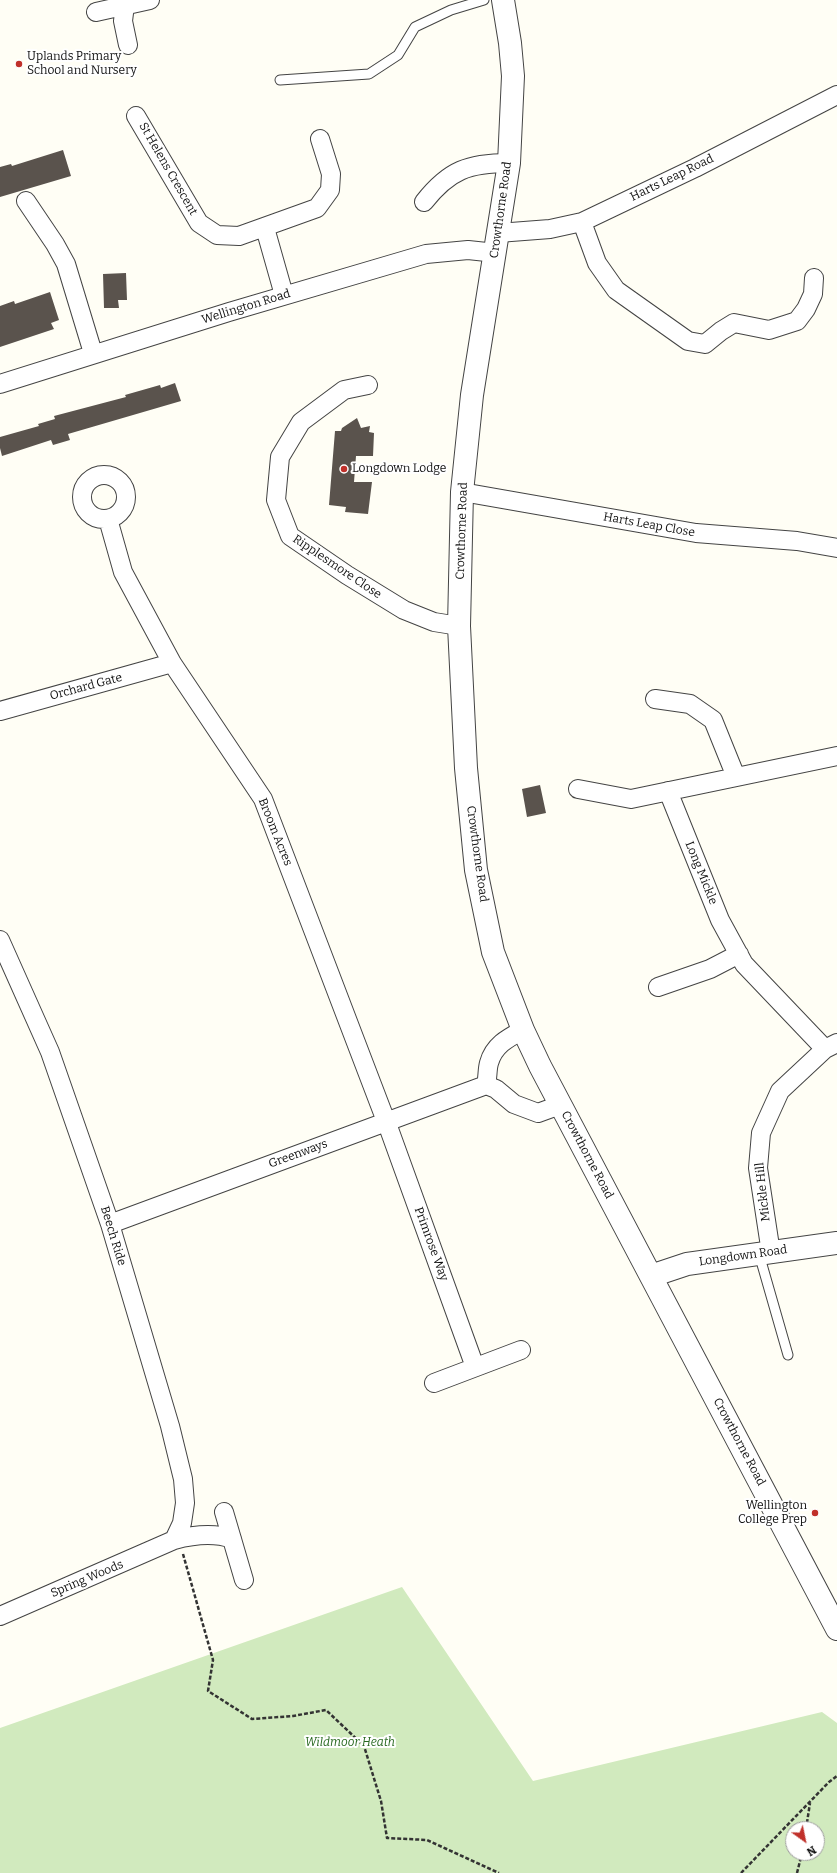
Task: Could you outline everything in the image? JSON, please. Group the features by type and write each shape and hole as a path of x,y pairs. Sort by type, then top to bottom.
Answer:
{"street":[{"path":"96,12 150,0"},
{"name":"Crowthorne Road","path":"503,0 510,43 513,76 509,163 472,395 462,492 459,626 466,768 476,870 493,952 523,1030 560,1104 837,1628"},
{"path":"124,5 123,21 128,45"},
{"name":"Harts Leap Road","path":"497,243 582,222 695,168 837,95"},
{"name":"St Helens Crescent","path":"136,116 199,223 217,235 239,236 265,228 317,208 330,190 331,174 320,139"},
{"path":"424,202 435,188 450,175 476,165 509,163"},
{"path":"26,202 55,244 66,264 94,353"},
{"path":"582,222 597,263 616,290 688,341 706,351 721,331 734,323 769,330 797,321 806,309 813,294 814,278"},
{"path":"265,228 284,295"},
{"name":"Wellington Road","path":"0,384 94,353 284,295 426,254 468,250 497,243"},
{"name":"Ripplesmore Close","path":"368,385 344,390 301,422 280,457 276,500 290,536 404,610 434,622 459,626"},
{"name":"Harts Leap Close","path":"462,492 696,533 797,541 837,548"},
{"name":"Broom Acres","path":"108,519 123,572 172,663 263,799 385,1121"},
{"name":"Orchard Gate","path":"0,711 172,663"},
{"path":"655,699 690,704 713,720 736,777"},
{"path":"578,789 631,799 837,756"},
{"name":"Long Mickle","path":"668,791 720,920 744,964 831,1046"},
{"name":"Beech Ride","path":"0,940 50,1052 110,1224 170,1426 183,1479 185,1503 184,1516 180,1531 174,1540"},
{"path":"658,987 710,969 739,954"},
{"path":"523,1030 502,1042 494,1051 489,1064 489,1076 486,1085 496,1089 514,1104 538,1112 560,1104"},
{"name":"Mickle Hill","path":"765,1253 758,1168 761,1133 780,1091 831,1046"},
{"name":"Greenways","path":"110,1224 385,1121 486,1085"},
{"name":"Primrose Way","path":"385,1121 476,1367"},
{"name":"Longdown Road","path":"652,1276 688,1264 837,1243"},
{"path":"434,1383 521,1350"},
{"path":"224,1512 244,1580"},
{"path":"184,1516 190,1525 200,1535"},
{"name":"Spring Woods","path":"0,1616 174,1540 200,1535 223,1536 232,1539"}],"lane":[{"path":"280,80 369,74 398,55 415,27 451,10 484,0"},
{"path":"765,1253 788,1355"}],"path":[{"path":"174,1540 181,1549 213,1660 208,1691 252,1719 293,1716 326,1710 364,1746 381,1801 387,1838 427,1840 499,1873"},
{"path":"741,1873 837,1776"},
{"path":"807,1821 810,1803"},
{"path":"797,1873 800,1861"}],"green space":[{"name":"Wildmoor Heath","path":"402,1587 533,1781 822,1712 837,1723 837,1873 0,1873 0,1728"}],"building":[{"path":"63,150 71,176 0,197 0,167 11,164 12,166"},
{"path":"126,273 127,300 118,300 119,308 104,308 103,274"},
{"path":"50,292 59,320 51,323 54,329 0,347 0,306 14,301 15,304"},
{"path":"175,383 181,401 68,434 70,440 53,445 51,440 2,456 0,437 39,426 38,424 55,419 54,416 126,397 125,395 160,385 161,388"},
{"name":"Longdown Lodge","path":"357,418 361,428 370,426 369,432 374,433 373,456 356,456 354,482 372,482 368,514 345,512 346,507 329,505 335,431 341,431 342,428"},
{"path":"540,785 546,813 527,817 522,789"}],"place":[{"name":"Uplands Primary School and Nursery","path":"19,64"},
{"name":"Longdown Lodge","path":"344,469"},
{"name":"Wellington College Prep","path":"815,1513"}]}
